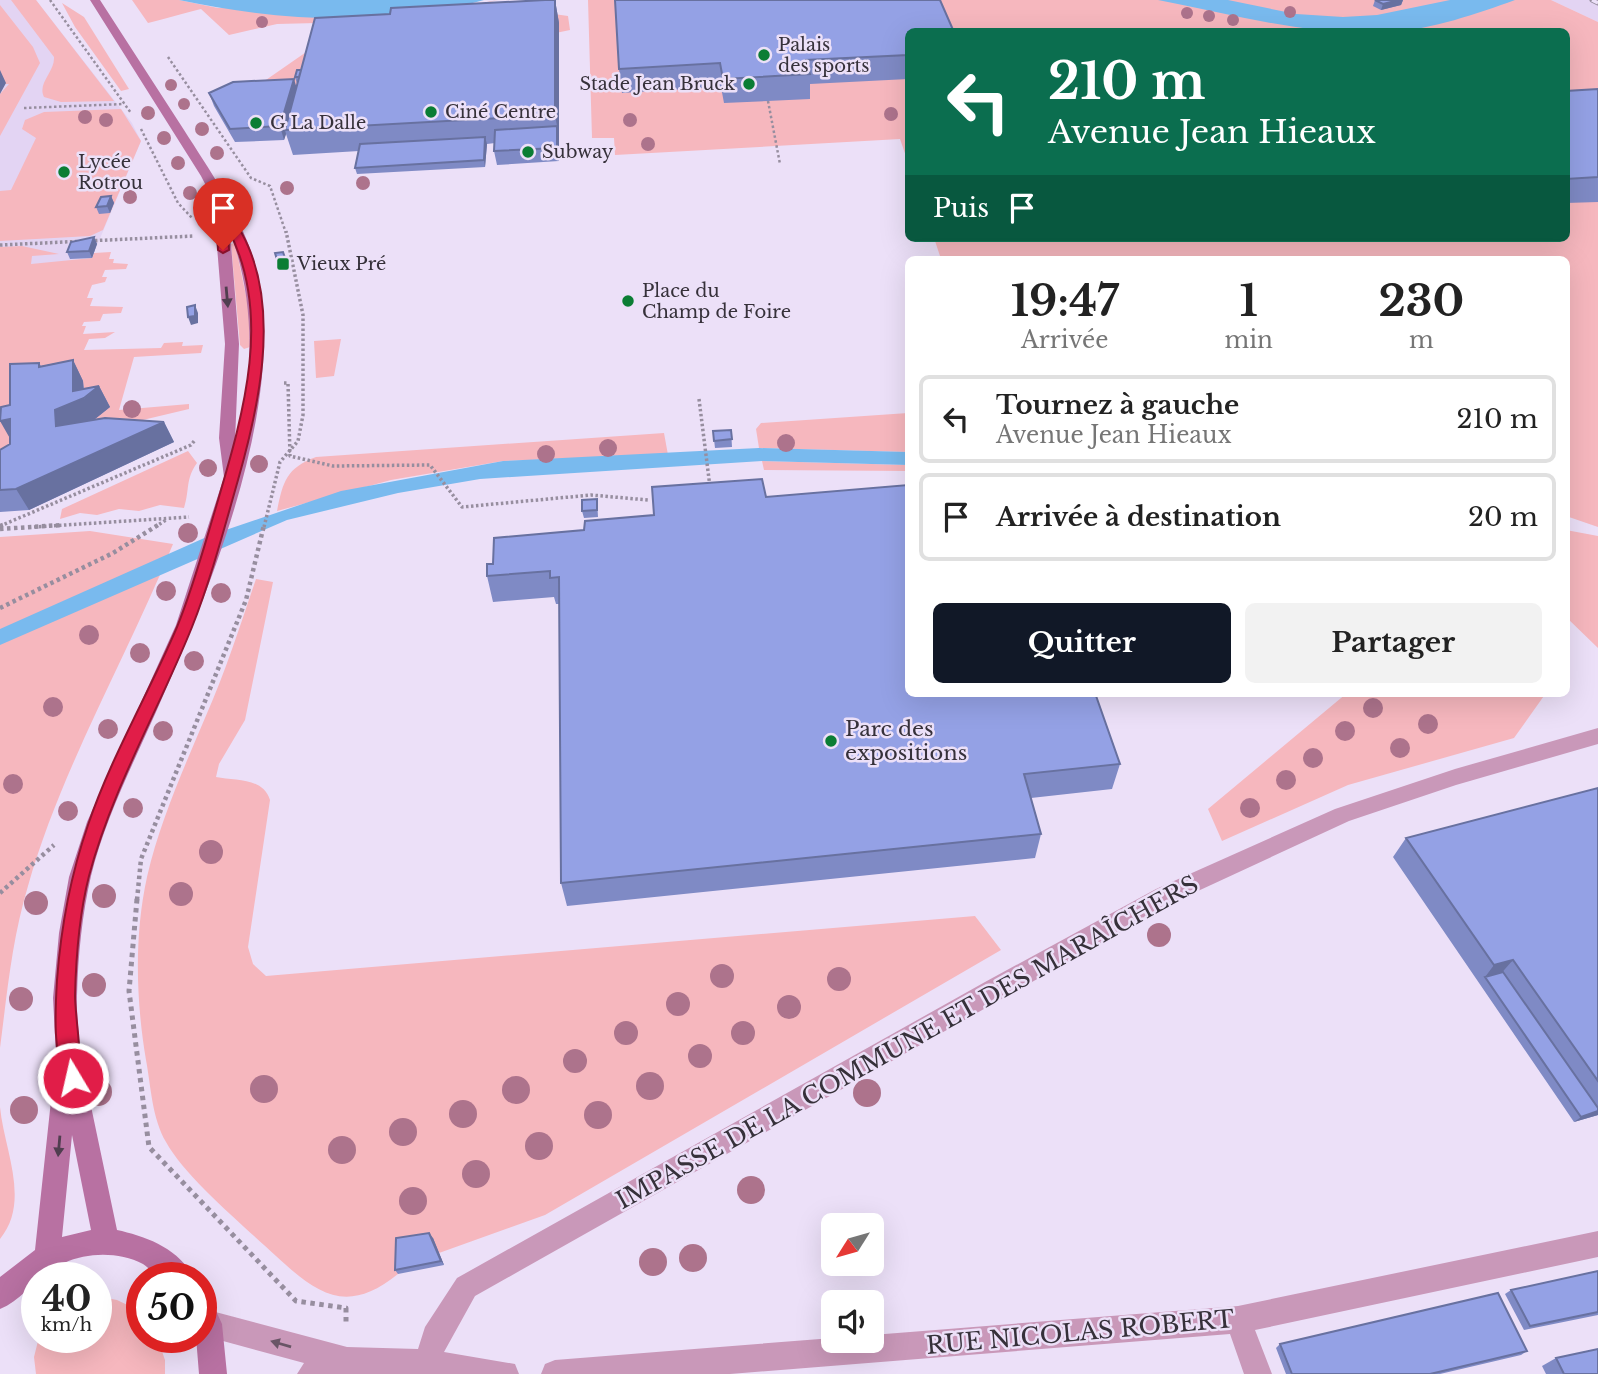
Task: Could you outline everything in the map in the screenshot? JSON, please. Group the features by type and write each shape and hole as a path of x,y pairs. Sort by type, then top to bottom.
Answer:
{"main road":[{"path":"95,0 207,176 237,233 250,272 257,328 254,388 245,436 230,478 221,515 185,625 97,822 80,877 70,933 65,998 68,1054 106,1240"},
{"path":"220,205 232,345 227,438 230,478"},
{"path":"47,1258 68,1054"},
{"path":"3,1290 47,1258 67,1249 106,1240 139,1246 164,1262"},
{"path":"210,1353 213,1374"}],"street":[{"name":"IMPASSE DE LA COMMUNE ET DES MARAÎCHERS","path":"427,1363 435,1337 466,1287 993,989 1152,903 1342,815 1455,777 1598,736"},
{"name":"RUE NICOLAS ROBERT","path":"555,1374 1238,1320 1598,1244"},
{"path":"1238,1320 1258,1374"},
{"path":"217,1321 347,1361 427,1363 505,1374"},
{"path":"310,1374 347,1361"}],"path":[{"path":"50,0 132,116"},
{"path":"160,47 251,178 270,186 292,243 303,292 308,349 302,429 296,449 280,462 246,600 141,859 129,991 149,1147 296,1301 346,1308 347,1361"},
{"path":"768,101 780,164"},
{"path":"24,108 124,104"},
{"path":"140,127 178,203 201,226 223,235"},
{"path":"0,245 223,235"},
{"path":"254,388 288,383 290,456"},
{"path":"699,399 710,491"},
{"path":"0,527 191,445 197,437"},
{"path":"290,456 333,466 430,465 462,507 591,495 648,500"},
{"path":"0,527 221,515"},
{"path":"0,608 113,553 167,519"}],"shaded area":[{"name":"Lycée Rotrou","path":"0,0 36,0 132,123 141,141 48,362 0,366"},
{"path":"11,0 36,0 114,101 61,102 44,97 44,82 52,68 54,57"},
{"path":"132,0 179,0 218,8 465,6 498,0 462,9 317,23 277,24 229,35 201,9 148,23"},
{"name":"Stade Jean Bruck","path":"588,0 1551,0 1598,22 1598,527 1570,517 1570,256 940,256 935,242 1570,242 1570,28 905,28 905,153 900,139 615,155 614,138 592,138"},
{"path":"1551,0 1598,0 1598,22"},
{"path":"62,3 84,17 129,89 121,91 75,27"},
{"path":"0,5 33,47 40,63 0,136 0,94 9,84 0,84"},
{"path":"554,14 568,16 570,30 311,84 250,91 312,48"},
{"path":"121,109 141,141 103,230 90,236 0,241 0,191 11,190 36,138 22,129 25,120 44,112"},
{"path":"235,243 249,310 250,347 244,349 240,345 231,244"},
{"path":"22,246 59,254 32,256 31,264 92,258 94,253 111,252 109,259 114,259 113,263 128,264 126,269 105,270 102,277 107,277 105,282 92,285 87,298 93,298 90,306 123,307 121,313 103,314 100,321 84,322 82,326 86,326 83,334 115,332 105,338 89,339 84,350 161,348 164,343 183,342 182,346 203,345 201,353 134,357 119,410 189,404 189,409 67,438 108,408 84,412 83,381 12,441 0,477 0,247"},
{"path":"341,339 334,376 316,378 314,341"},
{"path":"905,413 905,452 759,448 756,429 761,423"},
{"path":"664,433 668,455 503,461 391,480 277,511 284,484 292,471 316,457"},
{"path":"188,451 197,463 189,480 184,508 160,505 139,511 119,509 97,515 80,513 60,519 62,509"},
{"path":"762,461 905,465 905,471 764,470"},
{"path":"90,531 173,544 76,756 42,842 18,926 0,1048 0,537"},
{"path":"1570,531 1598,536 1598,648 1570,621"},
{"path":"256,579 273,582 245,720 219,764 216,777 255,784 261,787 270,800 248,947 253,964 266,976 975,916 1001,950 545,1215 439,1253 400,1243 398,1274 380,1287 348,1297 320,1290 291,1270 201,1186 175,1156 161,1133 155,1113 140,1015 138,945 143,899 152,856 173,796 226,667"},
{"path":"1342,697 1543,697 1514,738 1348,785 1222,841 1208,809"},
{"path":"0,1107 15,1192 9,1224 0,1239"},
{"path":"112,1299 126,1304 126,1353 163,1353 165,1374 36,1374 35,1353 112,1353"}],"water":[{"path":"179,0 484,0 409,15 332,18 254,13"},
{"path":"1158,0 1228,0 1296,14 1343,17 1377,15 1450,0 1515,0 1423,28 1303,28"},
{"path":"759,448 905,452 905,465 762,461 480,479 398,493 287,520 0,645 0,629 211,535 341,491 503,461"}],"building":[{"name":"Ciné Centre","path":"555,0 555,115 285,130 315,18 390,14 391,8"},
{"name":"Palais des sports","path":"615,0 940,0 952,28 905,28 905,55 806,60 810,74 723,79 720,63 619,69"},
{"path":"1375,0 1399,0 1383,4"},
{"name":"G La Dalle","path":"294,79 280,126 230,129 209,93 233,82"},
{"path":"1598,89 1598,177 1570,179 1570,91"},
{"path":"557,126 557,148 494,151 495,130"},
{"path":"485,137 484,160 355,168 360,144"},
{"path":"111,196 107,206 96,207 101,197"},
{"path":"94,237 89,251 67,252 71,242"},
{"path":"283,252 286,261 278,263 275,253"},
{"path":"195,305 195,316 188,317 187,307"},
{"path":"73,360 73,391 99,386 84,398 55,410 56,426 105,418 164,422 16,489 0,490 0,450 10,444 10,419 0,421 1,407 10,405 10,364 39,363 39,367"},
{"path":"731,430 732,439 714,441 713,431"},
{"name":"Parc des expositions","path":"762,479 766,497 905,485 905,697 1096,697 1120,764 1024,774 1041,834 561,883 559,577 550,578 550,571 487,576 487,564 493,564 494,538 584,530 585,521 654,515 652,487"},
{"path":"597,499 597,510 582,511 582,500"},
{"path":"1598,788 1598,1081 1513,960 1494,965 1406,838"},
{"path":"1503,972 1598,1111 1581,1117 1485,977"},
{"path":"429,1233 441,1261 395,1270 396,1238"},
{"path":"1598,1271 1598,1312 1530,1326 1511,1290"},
{"path":"1498,1293 1527,1351 1430,1374 1292,1374 1280,1344"},
{"path":"1598,1349 1598,1374 1564,1374 1556,1358"}],"railway":[{"path":"1592,0 1598,3"}],"place":[{"name":"Palais des sports","path":"764,55"},
{"name":"Stade Jean Bruck","path":"749,84"},
{"name":"Ciné Centre","path":"431,112"},
{"name":"G La Dalle","path":"256,123"},
{"name":"Subway","path":"528,152"},
{"name":"Lycée Rotrou","path":"64,172"},
{"name":"Vieux Pré","path":"283,264"},
{"name":"Place du Champ de Foire","path":"628,301"},
{"name":"Parc des expositions","path":"831,741"}],"route":[{"path":"73,1078 68,1054 65,998 70,933 80,877 97,822 185,625 207,563 230,478 245,436 254,388 257,328 254,293 244,248 220,205 223,250"}]}
